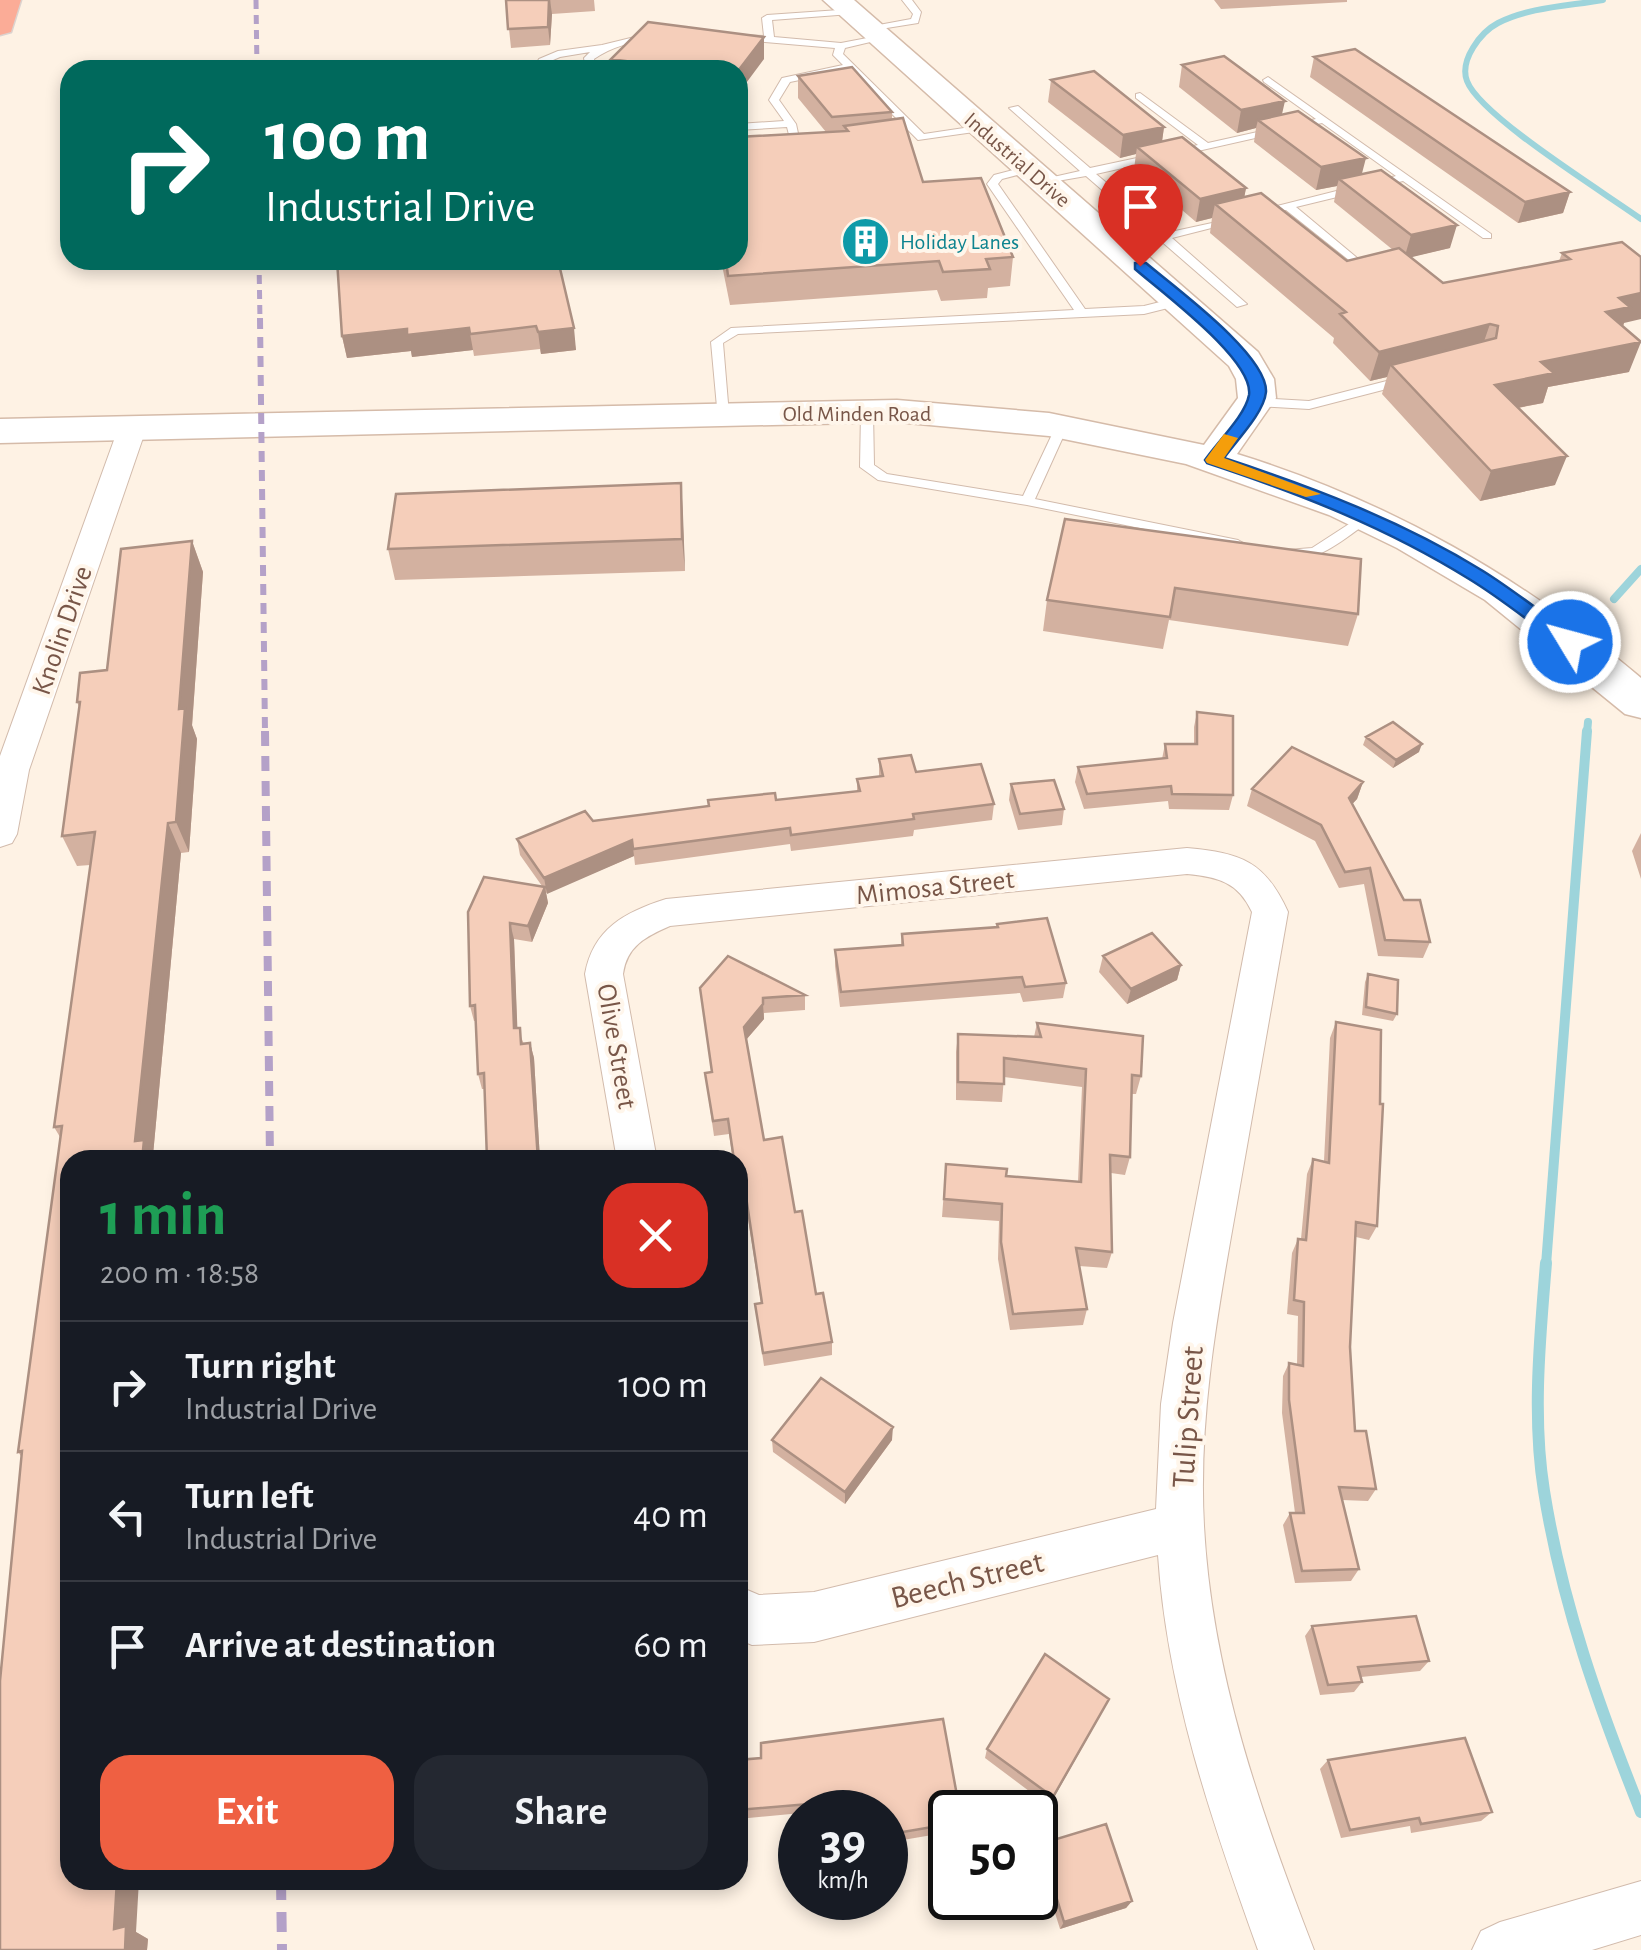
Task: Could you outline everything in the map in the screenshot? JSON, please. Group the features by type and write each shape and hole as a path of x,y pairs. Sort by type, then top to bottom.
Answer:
{"highway":[{"path":"0,26 6,0"}],"main road":[{"name":"Industrial Drive","path":"856,25 984,128 1245,360 1258,391 1254,402"},
{"path":"1213,460 1254,402"},
{"name":"Old Minden Road","path":"0,431 867,412 934,412 1062,426 1144,441 1213,460 1300,488 1366,517 1446,557 1504,593 1560,634 1641,703"}],"street":[{"name":"Knolin Drive","path":"0,834 12,770 132,429"},
{"name":"Mimosa Street","path":"618,936 666,913 1187,862 1234,868 1254,880"},
{"name":"Tulip Street","path":"1254,880 1270,912 1194,1322 1183,1406 1180,1526 1194,1648 1217,1752 1286,1950"},
{"name":"Olive Street","path":"618,936 606,955 604,974 636,1150"},
{"name":"Beech Street","path":"748,1615 814,1617 1180,1526"},
{"path":"1500,1950 1636,1910"}],"lane":[{"path":"763,0 769,40"},
{"path":"733,36 769,40 856,25 915,21 918,14 908,0"},
{"path":"767,18 856,25"},
{"path":"856,25 838,55 922,138"},
{"path":"589,60 622,41 666,36"},
{"path":"542,60 607,47"},
{"path":"798,150 792,124 774,100 786,80 850,66"},
{"path":"1268,80 1487,236"},
{"path":"1140,96 1206,146"},
{"path":"1014,108 1241,304"},
{"path":"1082,313 992,184 998,177 1087,172 1324,120"},
{"path":"748,126 792,124"},
{"path":"904,140 984,128"},
{"path":"783,150 816,149"},
{"path":"1120,248 1405,177"},
{"path":"1288,206 1364,269"},
{"path":"723,415 717,342 734,331 1144,310 1180,301"},
{"path":"1254,402 1309,405 1424,376"},
{"path":"867,412 868,466 884,477 1027,501 1256,548"},
{"path":"1027,501 1062,426"},
{"path":"1275,552 1294,556 1315,552 1366,517"}],"building":[{"path":"506,0 549,0 548,27 508,29"},
{"path":"648,22 764,37 746,60 611,59"},
{"path":"1355,49 1570,192 1525,202 1314,57"},
{"path":"1224,56 1285,101 1241,110 1182,65"},
{"path":"852,67 892,112 832,117 798,76"},
{"path":"1094,71 1164,127 1123,135 1051,80"},
{"path":"1298,111 1366,158 1321,167 1258,120"},
{"path":"903,118 923,182 981,178 1013,257 986,259 990,269 943,272 939,261 728,276 727,270 748,270 748,136 848,131 844,126"},
{"path":"1182,137 1246,188 1200,199 1137,147"},
{"path":"1381,170 1457,225 1411,235 1339,179"},
{"path":"1261,193 1347,261 1399,248 1443,283 1570,259 1562,253 1622,242 1641,257 1641,293 1619,298 1630,307 1606,312 1641,342 1541,362 1554,373 1495,385 1567,456 1491,471 1391,365 1496,338 1498,326 1490,324 1379,352 1340,314 1346,312 1215,204"},
{"path":"338,270 560,270 574,328 538,332 536,326 470,334 469,328 407,335 407,329 342,336"},
{"path":"681,483 682,539 388,549 396,494"},
{"path":"1065,519 1361,559 1358,614 1175,588 1170,617 1047,600"},
{"path":"192,541 179,709 185,708 176,822 168,823 135,1141 144,1140 143,1150 60,1150 60,1890 116,1890 114,1929 126,1926 125,1950 0,1950 0,1681 22,1451 18,1452 62,1126 54,1127 95,832 62,836 80,702 80,673 107,670 121,549"},
{"path":"1197,712 1233,716 1233,795 1172,794 1171,786 1087,794 1078,767 1167,758 1165,744 1197,744"},
{"path":"1393,722 1422,744 1396,760 1366,737"},
{"path":"1292,747 1363,782 1349,798 1404,900 1420,900 1430,942 1385,940 1370,868 1345,872 1321,825 1252,789"},
{"path":"911,755 916,772 981,764 994,804 791,835 790,828 633,849 632,840 544,878 517,839 585,811 593,821 709,806 708,800 775,793 776,800 860,791 857,779 883,776 879,759"},
{"path":"1054,780 1064,809 1020,814 1011,784"},
{"path":"484,877 545,887 528,926 510,923 514,1028 520,1028 521,1044 530,1043 537,1150 487,1150 484,1073 478,1074 475,1005 470,1006 468,912"},
{"path":"1047,918 1066,983 1025,987 1022,977 841,992 835,950 903,945 902,934 998,927 997,924"},
{"path":"1152,933 1181,965 1131,989 1103,956"},
{"path":"728,956 805,995 763,998 763,1004 744,1027 764,1140 782,1137 795,1212 802,1211 816,1294 823,1293 832,1342 763,1353 755,1304 762,1303 748,1210 748,1150 733,1150 728,1119 713,1121 705,1073 712,1072 700,988"},
{"path":"1368,974 1398,980 1397,1014 1366,1007"},
{"path":"1336,1022 1381,1030 1383,1104 1377,1226 1356,1222 1350,1347 1355,1431 1366,1431 1376,1489 1339,1487 1359,1569 1302,1571 1290,1513 1304,1513 1289,1400 1289,1363 1303,1366 1304,1302 1294,1300 1298,1239 1306,1240 1313,1159 1329,1163"},
{"path":"1037,1023 1143,1036 1141,1076 1132,1075 1130,1157 1110,1155 1112,1252 1076,1248 1087,1309 1013,1314 1001,1242 1002,1204 944,1199 946,1164 1007,1169 1006,1176 1081,1182 1086,1069 1004,1058 1004,1084 958,1082 958,1034 1041,1037"},
{"path":"821,1378 893,1427 845,1492 772,1440"},
{"path":"1416,1616 1429,1661 1358,1667 1362,1682 1328,1685 1312,1626"},
{"path":"1045,1654 1109,1699 1057,1790 1043,1790 987,1749"},
{"path":"943,1719 956,1790 928,1790 928,1828 908,1831 908,1790 778,1790 778,1807 748,1809 748,1759 761,1758 761,1743"},
{"path":"1465,1738 1492,1812 1421,1824 1419,1818 1350,1830 1328,1760"},
{"path":"1106,1824 1132,1901 1064,1922 1058,1902 1058,1839"}],"waterway":[{"path":"1603,0 1536,10 1498,23 1473,48 1465,73 1477,96 1495,114 1641,219"},
{"path":"1614,599 1641,569"},
{"path":"1587,733 1588,722"},
{"path":"1546,1265 1587,731"},
{"path":"1546,1263 1538,1406 1544,1491 1561,1574 1584,1655 1641,1812"}],"railway":[{"path":"256,0 257,60"},
{"path":"259,270 260,321"},
{"path":"260,318 265,733"},
{"path":"265,731 270,1150"},
{"path":"281,1890 282,1950"}],"slow traffic":[{"path":"1230,438 1213,460 1312,494"}],"place":[{"name":"Holiday Lanes","path":"865,241"}],"route":[{"path":"1140,266 1235,349 1255,378 1257,398 1213,460 1300,488 1446,557 1529,610 1570,642"}]}
